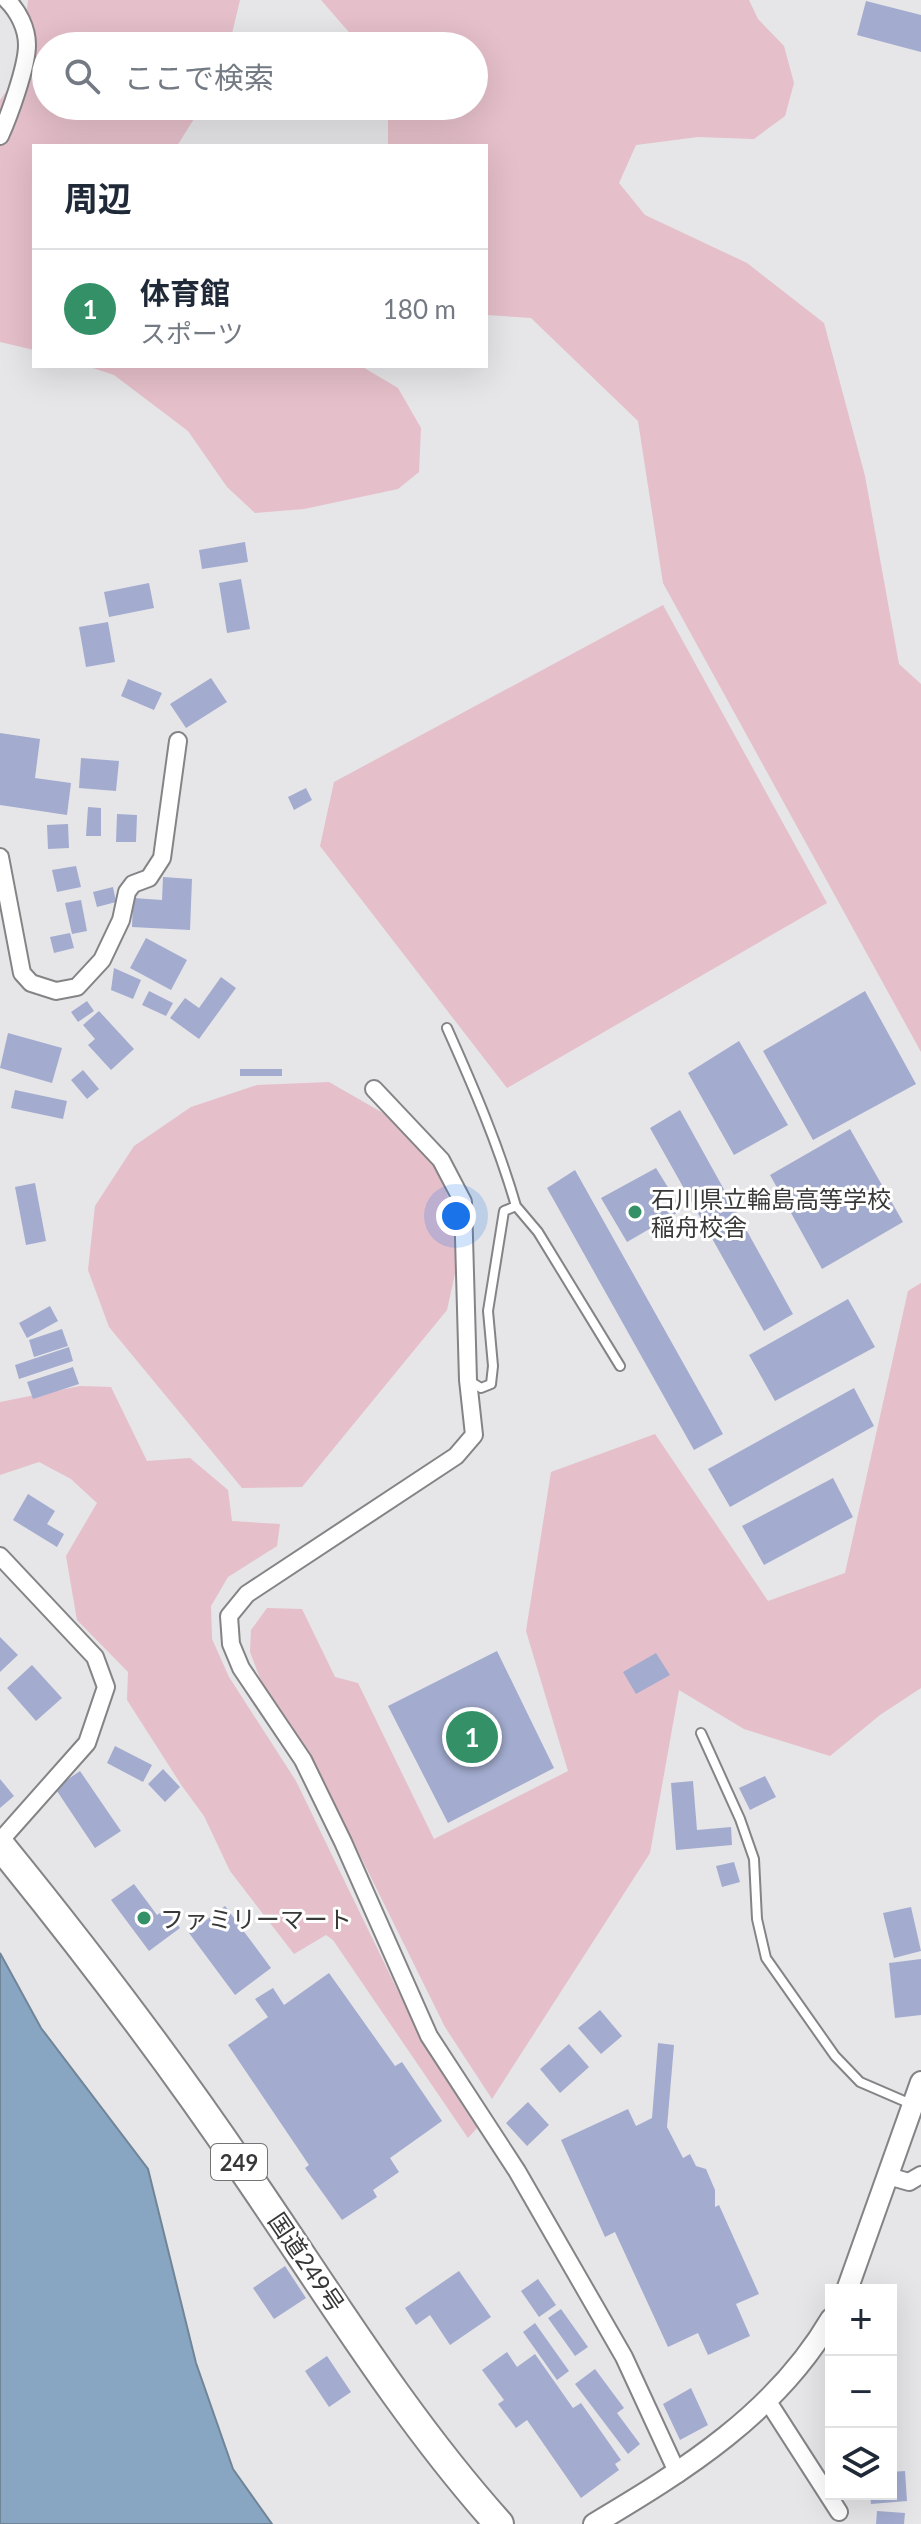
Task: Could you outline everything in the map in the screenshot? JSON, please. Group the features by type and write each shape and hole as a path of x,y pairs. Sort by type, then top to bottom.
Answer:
{"highway":[{"name":"国道249号","path":"0,1843 178,2074 420,2428 499,2524"}],"street":[{"path":"0,136 12,111 27,45 19,12 7,0"},
{"path":"0,857 22,973 31,983 56,991 77,987 102,960 121,920 127,892 133,884 149,878 162,858 178,741"},
{"path":"374,1089 441,1160 463,1202 468,1380 474,1435 456,1456 247,1594 229,1616 231,1644 241,1668 303,1760 429,2036 517,2171 624,2357 678,2474"},
{"path":"0,1556 95,1657 106,1687 87,1743 0,1843"},
{"path":"849,2284 921,2082"},
{"path":"888,2176 909,2182 921,2175"},
{"path":"594,2524 678,2474 718,2444 767,2400 796,2368 825,2327"},
{"path":"767,2400 839,2512"}],"lane":[{"path":"447,1028 485,1116 516,1206 538,1232 620,1366"},
{"path":"468,1380 481,1388 491,1384 493,1366 488,1311 504,1211 516,1206"},
{"path":"701,1733 740,1819 754,1859 757,1919 766,1958 835,2056 860,2082 912,2105"}],"shaded area":[{"path":"28,0 240,0 232,32 32,32 32,120 193,120 178,144 32,144 32,350 0,342 0,100 20,73"},
{"path":"321,0 749,0 758,19 784,46 794,83 785,116 754,139 698,137 636,145 619,183 645,215 747,263 824,323 865,476 899,664 921,684 921,1052 663,583 638,421 531,318 488,315 488,144 388,144 388,120 488,120 488,32 349,32"},
{"path":"93,368 364,368 398,388 421,428 419,472 398,489 304,509 255,513 227,487 188,431 114,375"},
{"path":"663,605 827,903 507,1088 320,846 334,782"},
{"path":"329,1082 383,1113 440,1172 462,1242 447,1310 302,1487 242,1488 109,1327 88,1270 95,1206 134,1146 191,1107 257,1085"},
{"path":"921,1283 921,1688 880,1715 830,1756 744,1729 679,1690 650,1853 492,2099 445,2027 308,1750 261,1681 250,1652 251,1630 267,1608 302,1609 335,1677 358,1683 434,1839 568,1771 526,1631 551,1472 655,1434 768,1601 845,1573 908,1291"},
{"path":"80,1386 111,1387 147,1461 190,1458 228,1490 232,1521 280,1524 277,1546 228,1577 211,1606 212,1639 229,1677 296,1781 426,2049 477,2128 468,2138 333,1940 326,1935 294,1954 230,1871 204,1816 127,1700 128,1672 77,1620 66,1556 97,1503 71,1479 39,1462 0,1475 0,1402"}],"water":[{"path":"0,1953 41,2028 148,2169 196,2363 233,2469 272,2524 0,2524"}],"building":[{"path":"866,1 921,15 921,52 857,35"},
{"path":"245,542 248,562 202,569 199,550"},
{"path":"241,579 250,629 227,633 219,583"},
{"path":"149,583 154,608 109,617 104,592"},
{"path":"108,622 115,662 86,667 79,627"},
{"path":"211,678 227,702 186,728 170,704"},
{"path":"128,679 162,693 154,710 121,696"},
{"path":"0,733 40,739 35,778 71,783 67,815 0,805"},
{"path":"81,758 119,761 116,791 79,788"},
{"path":"306,788 312,800 294,810 288,797"},
{"path":"88,807 101,808 101,836 86,836"},
{"path":"117,814 137,815 136,842 116,842"},
{"path":"68,824 69,848 48,849 47,825"},
{"path":"76,866 81,887 57,892 52,870"},
{"path":"163,877 192,879 190,930 132,927 133,898 162,900"},
{"path":"113,887 116,902 97,907 93,892"},
{"path":"81,900 87,931 72,934 65,903"},
{"path":"70,933 74,948 54,953 50,937"},
{"path":"146,938 187,960 171,990 130,968"},
{"path":"114,968 141,980 133,999 111,990"},
{"path":"221,977 236,988 199,1039 170,1018 185,998 199,1008"},
{"path":"149,991 173,1003 166,1016 142,1005"},
{"path":"865,991 916,1084 813,1140 763,1051"},
{"path":"87,1001 94,1011 78,1022 71,1012"},
{"path":"99,1011 134,1049 111,1070 88,1045 95,1039 83,1025"},
{"path":"8,1033 62,1048 52,1083 0,1068"},
{"path":"739,1041 788,1125 734,1155 688,1073"},
{"path":"240,1069 282,1069 282,1076 240,1076"},
{"path":"83,1070 99,1089 87,1099 71,1080"},
{"path":"15,1090 67,1101 63,1119 11,1108"},
{"path":"680,1110 793,1314 764,1331 650,1128"},
{"path":"850,1129 903,1222 822,1269 770,1175"},
{"path":"656,1168 682,1210 627,1242 601,1198"},
{"path":"575,1170 723,1434 694,1450 547,1188"},
{"path":"35,1183 46,1241 26,1245 15,1187"},
{"path":"848,1299 875,1347 775,1401 749,1355"},
{"path":"50,1306 58,1321 27,1338 19,1323"},
{"path":"62,1329 68,1346 34,1357 29,1340"},
{"path":"69,1347 73,1361 19,1379 15,1365"},
{"path":"73,1367 79,1384 33,1399 27,1382"},
{"path":"854,1388 874,1426 730,1507 708,1469"},
{"path":"833,1478 853,1517 764,1565 742,1526"},
{"path":"28,1494 55,1511 47,1524 64,1534 57,1547 13,1520"},
{"path":"0,1637 18,1655 0,1672"},
{"path":"497,1651 554,1768 448,1823 388,1706"},
{"path":"656,1653 670,1675 636,1694 623,1672"},
{"path":"32,1665 62,1698 36,1721 7,1688"},
{"path":"115,1746 152,1765 143,1782 107,1763"},
{"path":"163,1769 180,1787 165,1802 148,1784"},
{"path":"80,1771 121,1831 95,1848 55,1788"},
{"path":"765,1776 776,1797 750,1810 739,1788"},
{"path":"0,1779 14,1796 0,1808"},
{"path":"693,1781 697,1830 731,1827 732,1845 676,1850 671,1783"},
{"path":"734,1862 740,1882 722,1887 716,1866"},
{"path":"134,1884 157,1915 166,1909 180,1928 149,1951 111,1900"},
{"path":"225,1906 271,1968 235,1995 189,1933"},
{"path":"911,1907 921,1951 894,1958 883,1913"},
{"path":"921,1959 921,2015 895,2018 889,1963"},
{"path":"329,1973 395,2066 402,2062 442,2121 390,2158 399,2172 373,2190 377,2197 342,2220 305,2168 309,2165 228,2045 268,2017 255,1999 273,1988 284,2005"},
{"path":"600,2010 622,2036 601,2054 578,2028"},
{"path":"658,2043 674,2045 667,2127 683,2158 690,2154 696,2166 706,2169 715,2190 715,2207 719,2205 759,2294 736,2304 750,2336 708,2355 698,2333 668,2347 615,2232 605,2237 561,2140 628,2109 636,2126 652,2118"},
{"path":"569,2044 589,2067 560,2093 540,2069"},
{"path":"528,2102 549,2125 527,2146 506,2123"},
{"path":"285,2266 306,2298 274,2319 253,2288"},
{"path":"459,2271 491,2317 450,2345 430,2315 416,2325 405,2308"},
{"path":"538,2279 556,2305 539,2317 521,2291"},
{"path":"561,2309 588,2347 575,2356 548,2318"},
{"path":"535,2323 569,2371 557,2380 523,2332"},
{"path":"507,2352 517,2367 535,2354 573,2408 581,2403 621,2460 615,2464 619,2470 581,2498 527,2420 516,2428 498,2404 504,2400 482,2370"},
{"path":"327,2356 351,2392 329,2407 305,2371"},
{"path":"595,2369 624,2408 617,2413 640,2444 628,2454 575,2384"},
{"path":"691,2388 708,2425 680,2440 663,2404"},
{"path":"905,2471 907,2501 871,2504 871,2500 897,2500 897,2472"},
{"path":"877,2511 905,2513 904,2524 876,2524"}],"place":[{"name":"石川県立輪島高等学校 稲舟校舎","path":"635,1212"},
{"name":"体育館","path":"472,1737"},
{"name":"ファミリーマート","path":"144,1918"}]}
